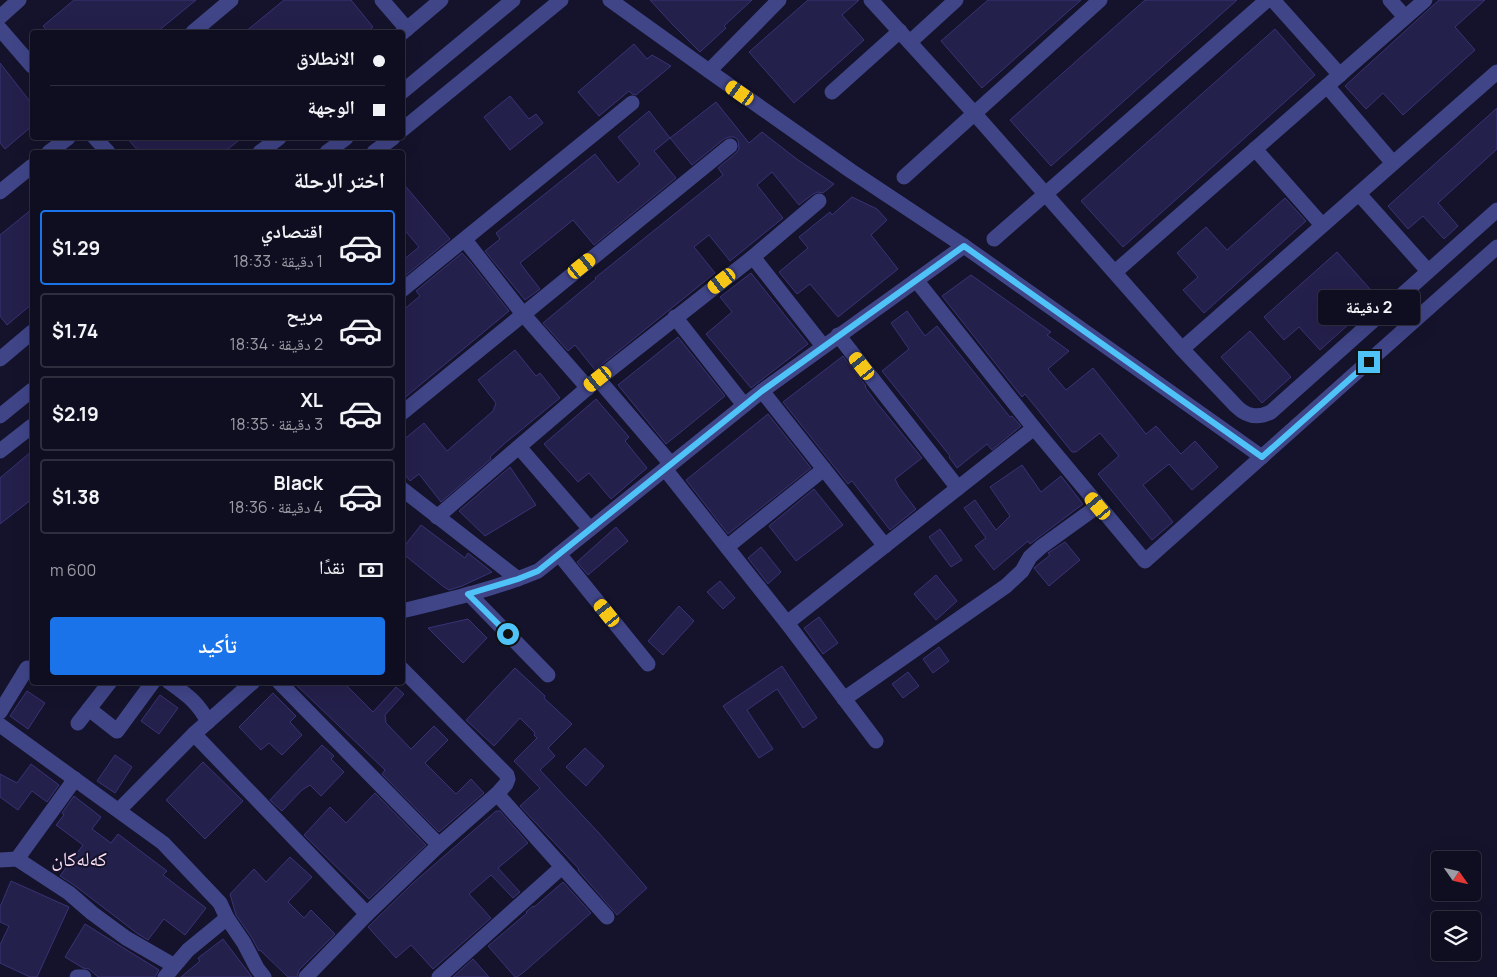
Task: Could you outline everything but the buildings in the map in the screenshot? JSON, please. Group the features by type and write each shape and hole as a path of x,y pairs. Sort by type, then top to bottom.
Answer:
{"street":[{"path":"0,17 19,0"},
{"path":"195,30 231,0"},
{"path":"382,0 404,30"},
{"path":"405,31 442,0"},
{"path":"405,90 513,0"},
{"path":"405,128 561,0"},
{"path":"610,0 708,71 851,171 964,246 1262,457"},
{"path":"708,71 779,0"},
{"path":"872,0 1182,348 1240,410 1252,416 1265,415 1276,408 1497,210"},
{"path":"832,92 956,0"},
{"path":"904,177 1100,0"},
{"path":"994,239 1267,0"},
{"path":"1273,0 1340,75"},
{"path":"1390,0 1405,17"},
{"path":"1115,272 1425,0"},
{"path":"0,30 30,64"},
{"path":"1182,348 1497,72"},
{"path":"1327,86 1393,164"},
{"path":"405,288 632,102"},
{"path":"52,150 65,140"},
{"path":"97,140 106,150"},
{"path":"263,150 276,140"},
{"path":"330,150 343,140"},
{"path":"377,150 390,140"},
{"path":"405,411 730,146"},
{"path":"1255,149 1322,225"},
{"path":"0,192 30,168"},
{"path":"1358,194 1428,271"},
{"path":"437,517 593,384 819,201"},
{"path":"465,240 523,314 593,384 668,467 876,741"},
{"path":"405,610 468,594 538,571 762,391 964,246"},
{"path":"916,280 1034,428 1145,562 1497,247"},
{"path":"752,257 823,346"},
{"path":"675,317 744,405"},
{"path":"0,359 30,334"},
{"path":"838,335 958,488"},
{"path":"762,391 885,546"},
{"path":"0,416 30,392"},
{"path":"0,451 30,428"},
{"path":"787,623 1034,428"},
{"path":"519,447 590,529"},
{"path":"727,547 824,469"},
{"path":"405,491 518,579"},
{"path":"844,699 1006,586 1022,571 1030,557 1040,547 1098,506"},
{"path":"559,554 648,664"},
{"path":"468,594 548,675"},
{"path":"0,712 27,668"},
{"path":"306,977 367,914 439,845 497,794 508,780 507,775 405,673"},
{"path":"78,723 108,685"},
{"path":"89,709 117,731 150,685"},
{"path":"174,685 201,708 208,722"},
{"path":"119,810 194,734 250,685"},
{"path":"282,685 439,845"},
{"path":"0,725 163,843 220,903 227,918 264,977"},
{"path":"194,734 367,914"},
{"path":"17,859 75,779"},
{"path":"497,794 607,917"},
{"path":"0,860 17,859 68,893 169,971 188,950 227,918"},
{"path":"439,977 562,867"},
{"path":"77,977 84,977"}],"district":[{"name":"کەلەکان","path":"79,858"}],"route":[{"path":"508,634 468,594 538,571 762,391 964,246 1262,457 1369,362"}]}
